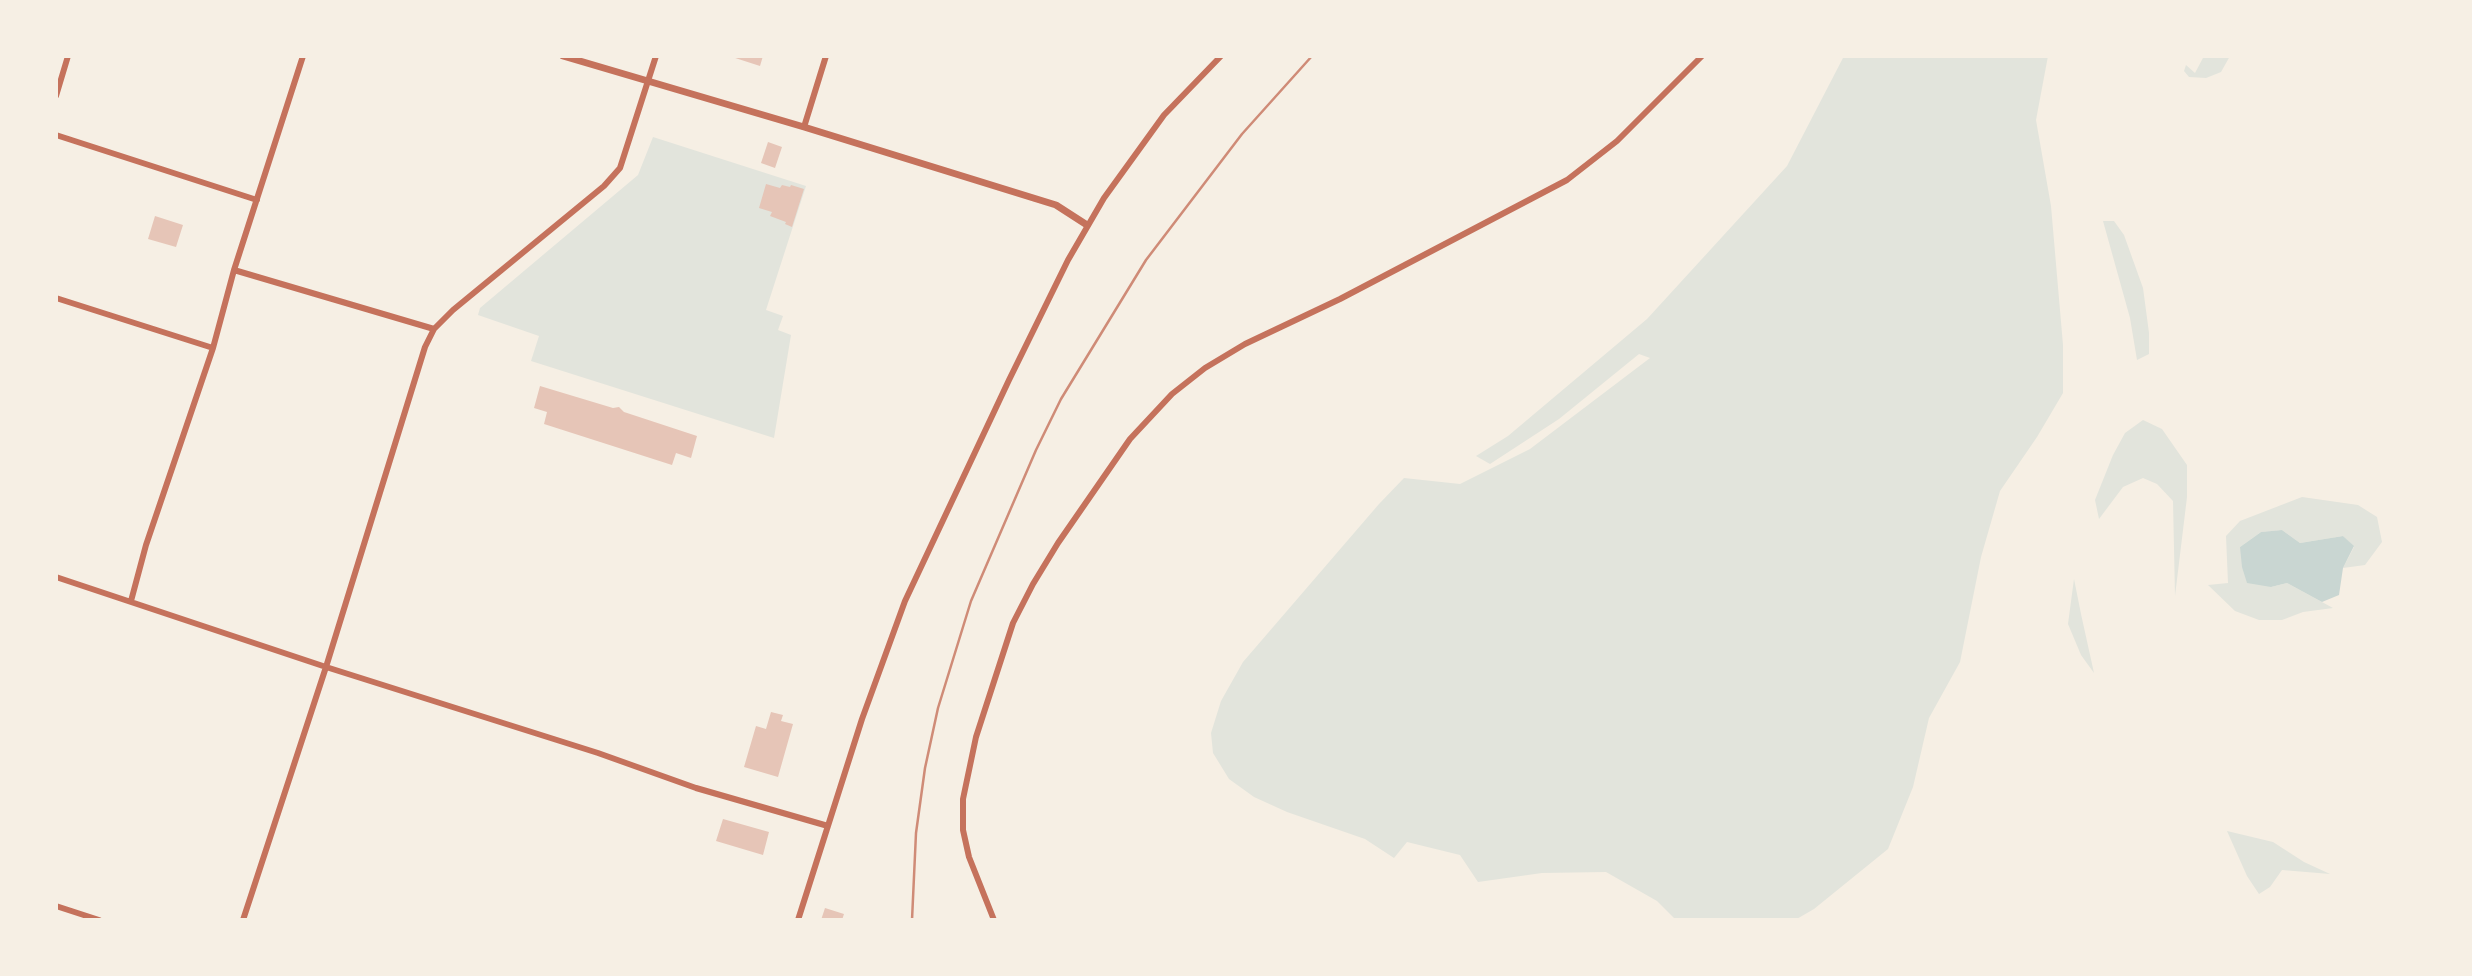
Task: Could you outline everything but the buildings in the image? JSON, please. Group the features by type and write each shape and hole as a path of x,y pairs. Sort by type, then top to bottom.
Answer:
{"street":[{"path":"56,96 68,56"},
{"path":"131,601 303,56"},
{"path":"563,56 1056,205 1087,225"},
{"path":"243,920 326,667 425,347 434,330 453,310 604,186 620,168 656,56"},
{"path":"804,127 826,56"},
{"path":"798,920 882,659 905,601 991,418 1087,225 1104,198 1164,115 1220,56"},
{"path":"994,920 969,857 963,830 967,769 976,737 1018,613 1058,543 1130,439 1172,394 1205,368 1238,348 1340,299 1567,180 1617,141 1702,56"},
{"path":"56,135 257,200"},
{"path":"234,270 434,330"},
{"path":"56,298 213,348"},
{"path":"56,577 704,790 828,826"},
{"path":"56,906 99,920"}],"shaded area":[{"path":"1844,56 2048,56 2036,120 2051,206 2063,345 2063,393 2000,491 1981,557 1960,662 1929,718 1913,787 1888,849 1814,909 1795,920 1676,920 1657,901 1606,872 1542,873 1478,882 1460,855 1407,842 1394,858 1365,839 1287,812 1254,797 1229,779 1213,753 1211,733 1221,701 1243,662 1404,478 1460,484 1530,449 1650,358 1639,354 1559,419 1490,464 1476,456 1508,436 1647,319 1787,166"},
{"path":"2204,56 2230,56 2221,72 2206,78 2189,77 2184,71 2186,65 2195,73"},
{"path":"653,137 806,186 766,310 783,316 778,330 791,335 774,438 531,361 539,336 478,315 480,308 638,175"},
{"path":"2103,221 2114,221 2124,235 2143,288 2149,354 2137,360 2130,318"},
{"path":"2143,420 2162,429 2187,465 2187,497 2175,596 2173,501 2157,484 2143,478 2123,487 2099,519 2095,500 2125,433"},
{"path":"2302,497 2358,505 2377,517 2382,542 2365,565 2343,568 2354,547 2343,536 2300,543 2282,530 2261,532 2240,547 2271,587 2287,583 2333,608 2303,612 2282,620 2259,620 2235,611 2208,585 2228,583 2226,536 2240,521"},
{"path":"2282,530 2300,543 2343,536 2354,546 2343,568 2339,595 2322,602 2287,583 2271,587 2247,583 2240,547 2261,532"},
{"path":"2074,579 2094,673 2081,655 2068,624"},
{"path":"2227,831 2273,842 2304,862 2330,874 2282,870 2270,887 2259,894 2247,876"}],"railway":[{"path":"912,920 916,833 925,768 938,708 971,601 1036,450 1061,399 1146,260 1242,134 1312,56"}]}
